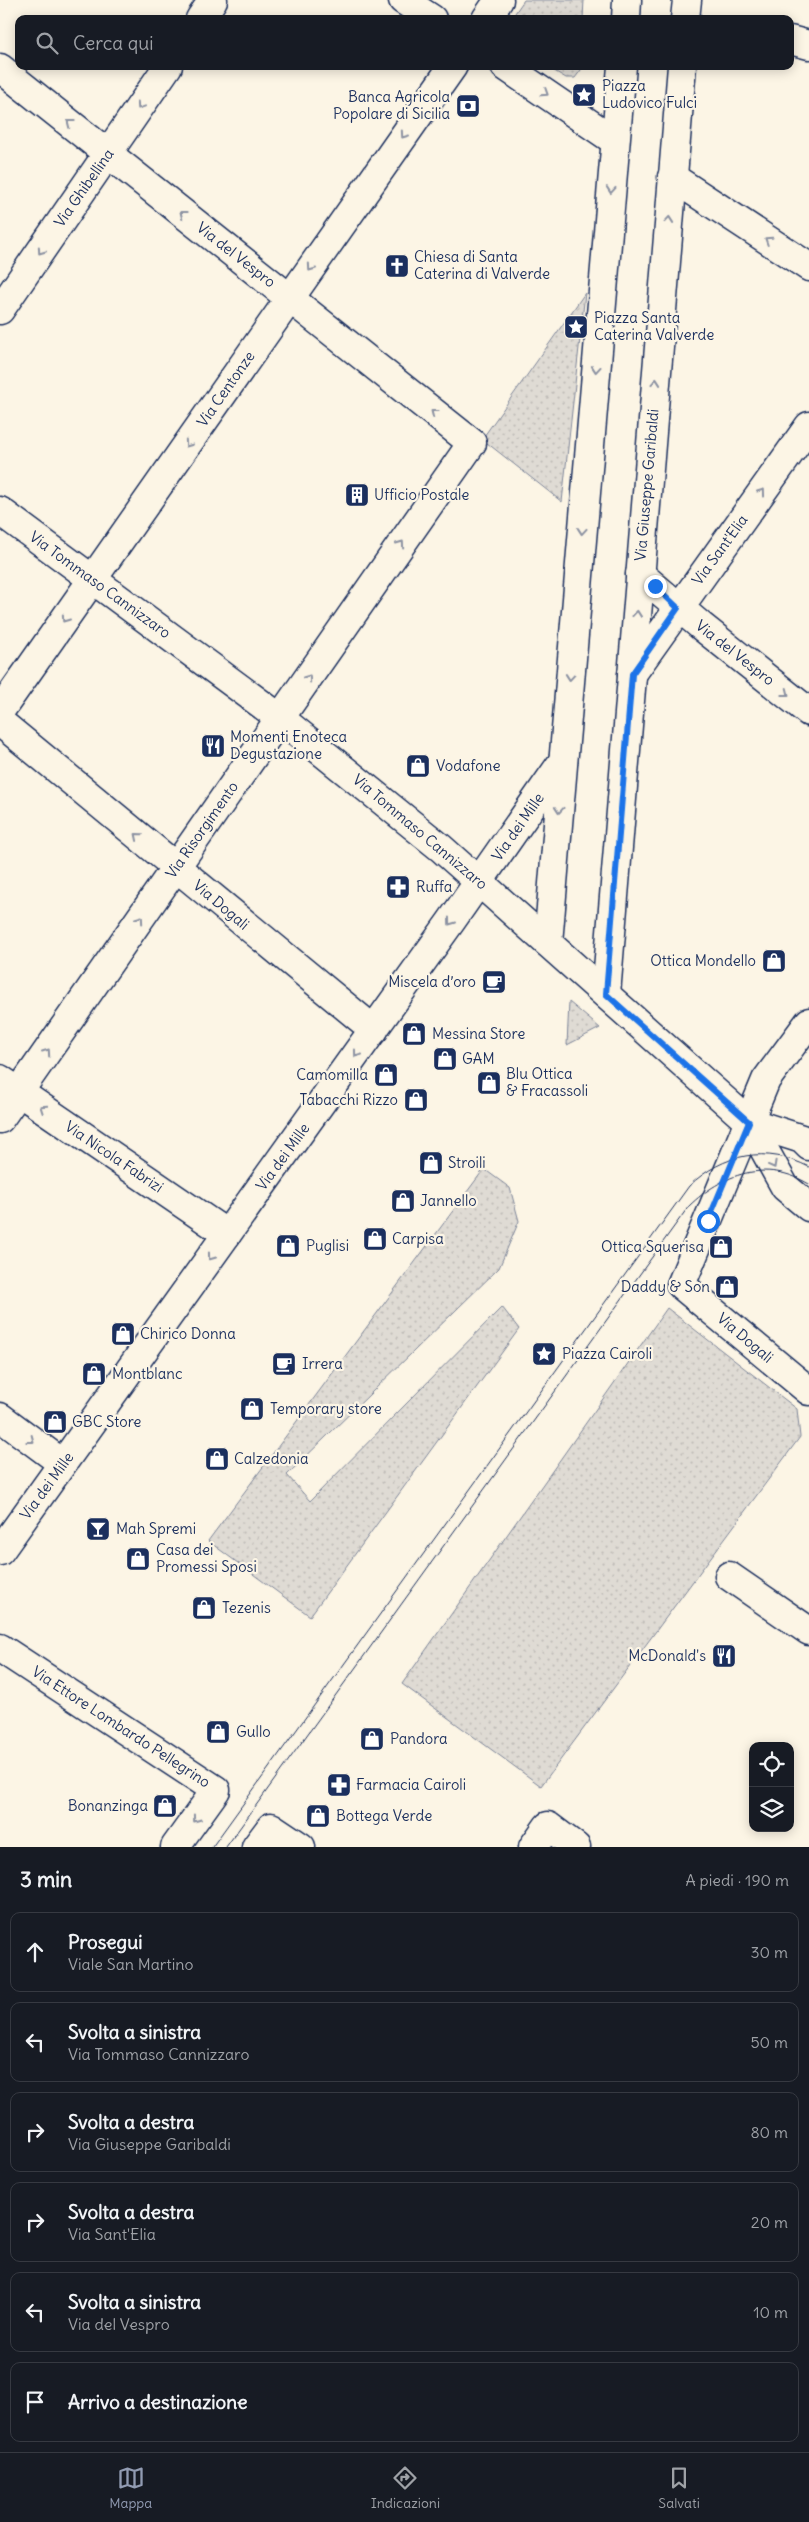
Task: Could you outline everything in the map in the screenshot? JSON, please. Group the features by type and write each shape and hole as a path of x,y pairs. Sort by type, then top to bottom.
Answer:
{"street":[{"path":"203,15 213,0"},
{"path":"403,0 426,15"},
{"path":"489,15 499,0"},
{"path":"626,15 627,0"},
{"path":"794,41 809,45"},
{"name":"Via del Vespro","path":"0,68 472,443"},
{"name":"Via Ghibellina","path":"0,310 165,70"},
{"name":"Via Centonze","path":"0,711 450,70"},
{"path":"511,70 615,141"},
{"path":"548,943 622,70"},
{"name":"Via Giuseppe Garibaldi","path":"606,994 682,70"},
{"path":"672,177 809,267"},
{"name":"Via Sant'Elia","path":"632,674 809,426"},
{"name":"Via Risorgimento","path":"0,1119 10,1085 176,867 472,443"},
{"name":"Via Tommaso Cannizzaro","path":"0,512 280,718 441,848 749,1122 785,1187 809,1208"},
{"name":"Via del Vespro","path":"640,574 678,608 809,712"},
{"name":"Via Dogali","path":"0,722 374,1030"},
{"name":"Via dei Mille","path":"0,1551 480,882 563,761"},
{"path":"749,1122 766,1080 809,1022"},
{"name":"Via Nicola Fabrizi","path":"10,1085 227,1234"},
{"name":"Via Tommaso Cannizzaro","path":"749,1122 802,1139 809,1146"},
{"name":"Via Dogali","path":"749,1122 681,1285 809,1391"},
{"path":"0,1417 62,1464"},
{"path":"729,1576 809,1631"},
{"name":"Via Ettore Lombardo Pellegrino","path":"0,1648 216,1790 176,1847"},
{"path":"540,1836 576,1847"},
{"path":"264,1837 301,1847"}],"shaded area":[{"path":"524,0 584,0 583,15 514,15"},
{"path":"553,70 581,70 575,78 566,78"},
{"path":"585,293 562,502 482,439"},
{"path":"569,1002 600,1028 567,1045"},
{"path":"484,1169 510,1188 519,1221 499,1268 287,1475 310,1501 502,1307 519,1329 310,1616 208,1541"},
{"path":"667,1308 797,1409 800,1437 541,1786 402,1684"}],"tram line":[{"path":"212,1847 689,1186 716,1166 746,1156 777,1156 809,1167"},
{"path":"226,1847 689,1206 716,1185 745,1173 777,1172 793,1176 809,1184"}],"place":[{"name":"Piazza Ludovico Fulci","path":"584,95"},
{"name":"Banca Agricola Popolare di Sicilia","path":"468,106"},
{"name":"Chiesa di Santa Caterina di Valverde","path":"397,266"},
{"name":"Piazza Santa Caterina Valverde","path":"576,327"},
{"name":"Ufficio Postale","path":"357,495"},
{"name":"Momenti Enoteca Degustazione","path":"213,746"},
{"name":"Vodafone","path":"418,766"},
{"name":"Ruffa","path":"398,887"},
{"name":"Ottica Mondello","path":"774,961"},
{"name":"Miscela d’oro","path":"494,982"},
{"name":"Messina Store","path":"414,1034"},
{"name":"GAM","path":"445,1059"},
{"name":"Camomilla","path":"386,1075"},
{"name":"Blu Ottica & Fracassoli","path":"489,1083"},
{"name":"Tabacchi Rizzo","path":"416,1100"},
{"name":"Stroili","path":"431,1163"},
{"name":"Jannello","path":"403,1201"},
{"name":"Carpisa","path":"375,1239"},
{"name":"Puglisi","path":"288,1246"},
{"name":"Ottica Squerisa","path":"721,1247"},
{"name":"Daddy & Son","path":"727,1287"},
{"name":"Chirico Donna","path":"123,1334"},
{"name":"Piazza Cairoli","path":"544,1354"},
{"name":"Irrera","path":"284,1364"},
{"name":"Montblanc","path":"94,1374"},
{"name":"Temporary store","path":"252,1409"},
{"name":"GBC Store","path":"55,1422"},
{"name":"Calzedonia","path":"217,1459"},
{"name":"Mah Spremi","path":"98,1529"},
{"name":"Casa dei Promessi Sposi","path":"138,1559"},
{"name":"Tezenis","path":"204,1608"},
{"name":"McDonald's","path":"724,1656"},
{"name":"Gullo","path":"218,1732"},
{"name":"Pandora","path":"372,1739"},
{"name":"Farmacia Cairoli","path":"339,1785"},
{"name":"Bonanzinga","path":"165,1806"},
{"name":"Bottega Verde","path":"318,1816"}],"route":[{"path":"655,586 678,608 632,674 606,994 749,1122 708,1221"}]}
